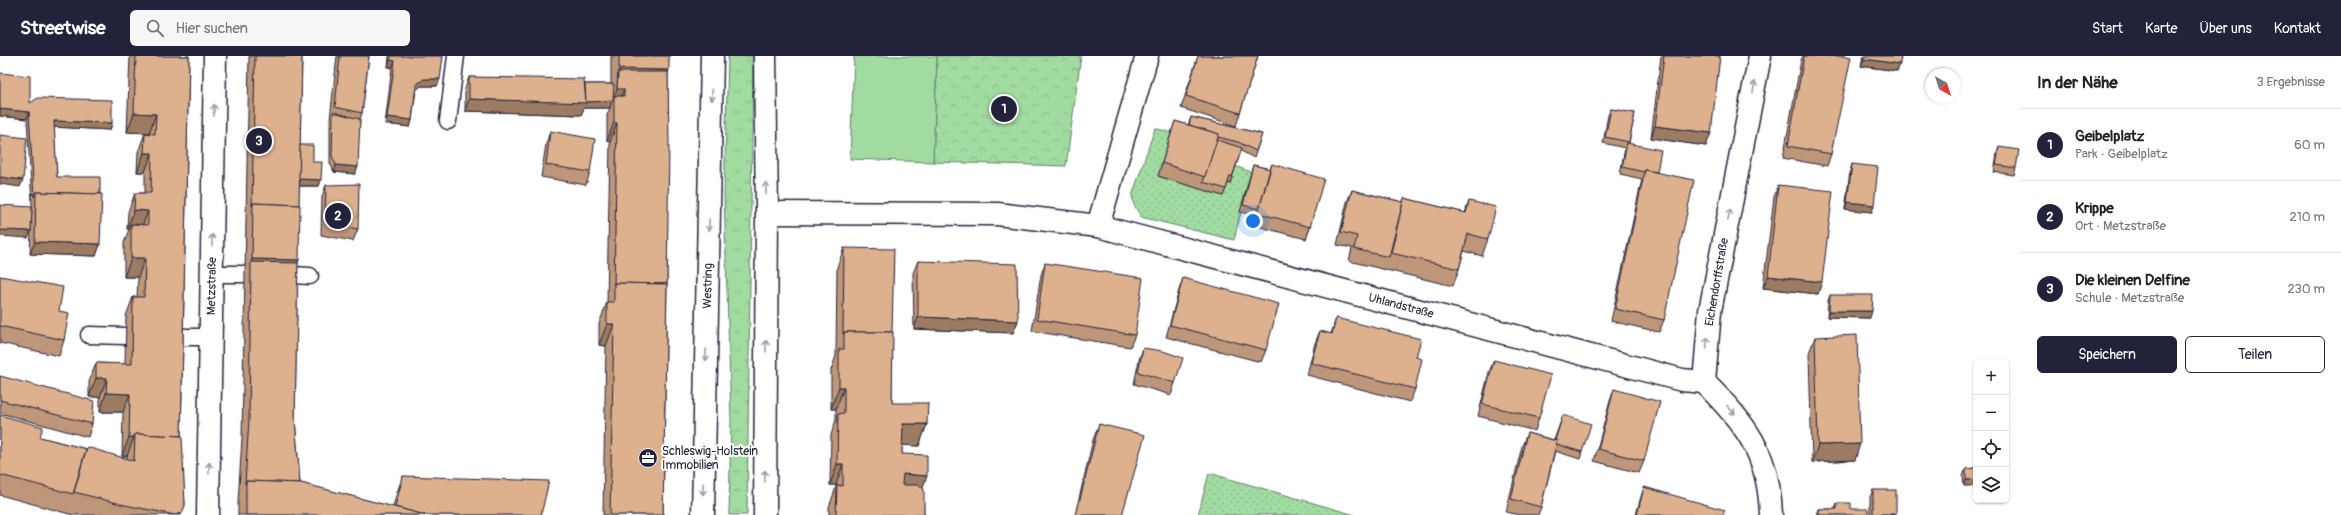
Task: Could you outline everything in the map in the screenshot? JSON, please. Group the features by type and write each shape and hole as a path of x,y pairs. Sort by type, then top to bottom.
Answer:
{"street":[{"name":"Metzstraße","path":"208,515 215,56"},
{"name":"Westring","path":"703,515 712,56"},
{"path":"764,515 767,213 765,56"},
{"path":"1098,226 1147,56"},
{"name":"Eichendorffstraße","path":"1704,382 1710,311 1760,56"},
{"name":"Uhlandstraße","path":"767,213 997,214 1098,226 1682,380 1704,382"},
{"path":"1704,382 1738,418 1758,449 1769,485 1771,515"}],"lane":[{"path":"448,121 456,56"},
{"path":"212,274 245,274"},
{"path":"292,275 310,276"},
{"path":"89,335 125,336"},
{"path":"177,337 211,338"}],"green space":[{"path":"728,56 753,56 747,515 729,515 731,421 724,194"},
{"path":"854,56 937,56 933,162 850,159"},
{"path":"937,56 1081,56 1066,166 933,162"},
{"path":"1155,128 1171,133 1158,176 1223,196 1235,166 1251,172 1234,240 1141,217 1134,205 1132,196"},
{"path":"1209,473 1355,515 1198,515"}],"building":[{"path":"136,56 189,56 181,436 135,434 134,437 129,437 130,394 106,393 107,378 96,378 96,363 132,364 133,297 144,297 145,258 131,258 131,224 148,225 148,211 134,210 135,193 151,193 152,153 144,153 145,133 155,134 156,114 134,113"},
{"path":"255,56 302,56 299,205 253,203 252,206"},
{"path":"340,56 369,56 362,113 335,107"},
{"path":"391,56 443,56 440,79 424,79 416,85 412,120 387,117 395,61 390,60"},
{"path":"619,56 669,56 669,70 619,69"},
{"path":"1198,56 1258,56 1240,113 1186,96"},
{"path":"1664,56 1720,56 1711,133 1655,126"},
{"path":"1804,56 1851,57 1831,154 1788,146"},
{"path":"1864,56 1901,56 1900,64 1864,59"},
{"path":"618,72 668,72 669,145 667,284 614,283 617,123 614,122 614,96 624,96 624,89 617,89"},
{"path":"0,73 30,76 30,103 38,98 112,100 112,123 54,121 57,177 100,177 100,194 36,192 34,197 29,112 0,109"},
{"path":"469,77 584,79 586,103 469,99"},
{"path":"585,84 614,84 612,101 586,102"},
{"path":"1611,109 1635,113 1629,142 1605,137"},
{"path":"333,112 360,119 358,167 336,165 332,156"},
{"path":"1191,117 1262,134 1256,151 1238,142 1218,137 1219,134 1189,125"},
{"path":"1175,121 1219,134 1205,177 1162,163"},
{"path":"550,131 595,139 590,172 546,165"},
{"path":"0,135 27,138 23,180 0,177"},
{"path":"1217,140 1242,148 1232,177 1230,176 1226,189 1203,182"},
{"path":"1627,143 1661,150 1657,172 1645,170 1644,172 1622,167"},
{"path":"300,145 313,145 313,162 322,162 321,180 299,179"},
{"path":"1999,147 2019,150 2016,168 1996,165"},
{"path":"1272,164 1324,179 1310,227 1258,213"},
{"path":"1852,164 1878,167 1874,205 1847,202"},
{"path":"1253,165 1270,169 1259,209 1243,205"},
{"path":"1645,170 1694,180 1664,320 1615,309"},
{"path":"359,184 358,229 325,223 326,185"},
{"path":"1778,185 1833,191 1822,282 1768,276"},
{"path":"1352,190 1403,202 1389,257 1354,249 1357,236 1341,232"},
{"path":"36,192 102,194 100,244 35,242"},
{"path":"1404,198 1466,213 1469,201 1496,207 1488,239 1468,234 1459,269 1391,253"},
{"path":"253,203 300,205 299,260 252,259"},
{"path":"0,205 32,207 31,231 0,230"},
{"path":"844,248 894,249 892,332 844,332 843,334"},
{"path":"918,261 1017,264 1018,321 918,317"},
{"path":"251,262 298,263 295,419 300,483 246,481 245,484 249,419"},
{"path":"1045,263 1143,278 1135,335 1037,319"},
{"path":"0,276 63,287 59,311 69,313 64,340 0,326"},
{"path":"1183,278 1279,304 1266,350 1170,325"},
{"path":"614,283 667,284 663,515 610,515 614,324 607,324 607,302 614,302"},
{"path":"1830,295 1873,295 1872,311 1829,311"},
{"path":"1336,318 1421,339 1416,357 1422,359 1415,389 1311,363 1320,331 1332,334"},
{"path":"844,332 893,332 892,403 928,403 927,424 903,424 902,454 927,455 927,476 903,474 902,485 918,485 924,489 924,515 836,515 837,485 843,486 843,464 837,464 838,414 844,413 844,387 839,387 839,349 844,349"},
{"path":"1857,335 1860,444 1818,445 1815,337"},
{"path":"1143,348 1163,351 1183,358 1175,383 1138,372"},
{"path":"1494,360 1551,375 1539,418 1482,404"},
{"path":"0,376 94,401 92,424 0,400"},
{"path":"1614,389 1660,402 1644,461 1598,449"},
{"path":"0,415 43,427 40,437 86,449 73,494 0,475"},
{"path":"1563,415 1591,424 1582,452 1556,444 1557,441 1555,440"},
{"path":"1099,424 1145,435 1122,515 1076,515"},
{"path":"1527,433 1557,441 1541,507 1511,499"},
{"path":"135,434 182,436 185,505 182,513 175,515 125,505 74,492 87,447 134,461"},
{"path":"1973,468 1973,479 1966,480 1966,469"},
{"path":"403,476 549,481 541,515 425,515 395,507"},
{"path":"246,481 301,483 425,515 246,515"},
{"path":"1644,487 1725,510 1723,515 1637,515"},
{"path":"1873,490 1896,490 1896,514 1873,514"},
{"path":"1837,503 1851,503 1851,509 1868,509 1868,515 1819,515 1819,509 1837,509"}],"place":[{"name":"Geibelplatz","path":"1004,109"},
{"name":"Die kleinen Delfine","path":"259,141"},
{"name":"Krippe","path":"338,216"},
{"name":"Schleswig-Holstein Immobilien","path":"648,458"}]}
